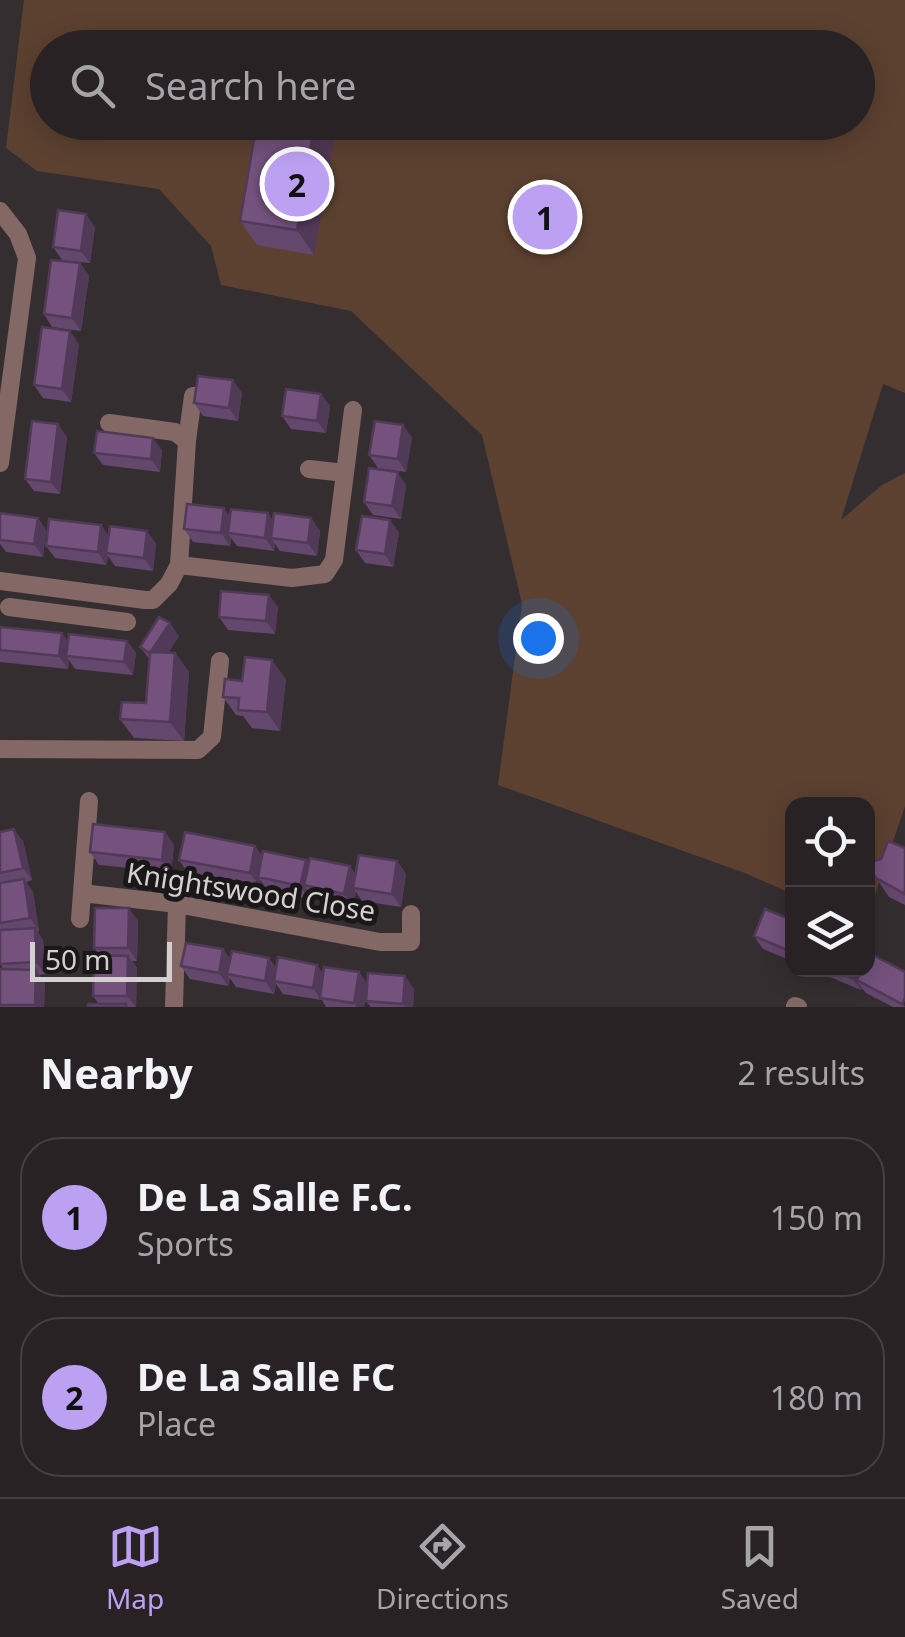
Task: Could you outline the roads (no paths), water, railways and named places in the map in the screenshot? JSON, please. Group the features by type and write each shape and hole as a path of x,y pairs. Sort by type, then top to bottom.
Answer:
{"street":[{"path":"0,211 18,234 27,258 0,463"},
{"path":"0,581 153,600 169,584 179,564 193,396"},
{"path":"179,564 292,578 326,574 334,560 353,410"},
{"path":"109,423 175,432 187,442"},
{"path":"310,468 345,473"},
{"path":"86,617 90,593"},
{"path":"9,607 126,622"},
{"path":"0,749 198,750 212,737 220,661"},
{"path":"80,918 89,800"},
{"name":"Knightswood Close","path":"82,893 177,904 380,942 411,942"},
{"path":"174,1007 177,904"},
{"name":"Knightswood Close","path":"411,914 414,961"}],"place":[{"name":"De La Salle FC","path":"297,184"},
{"name":"De La Salle F.C.","path":"545,217"}]}
